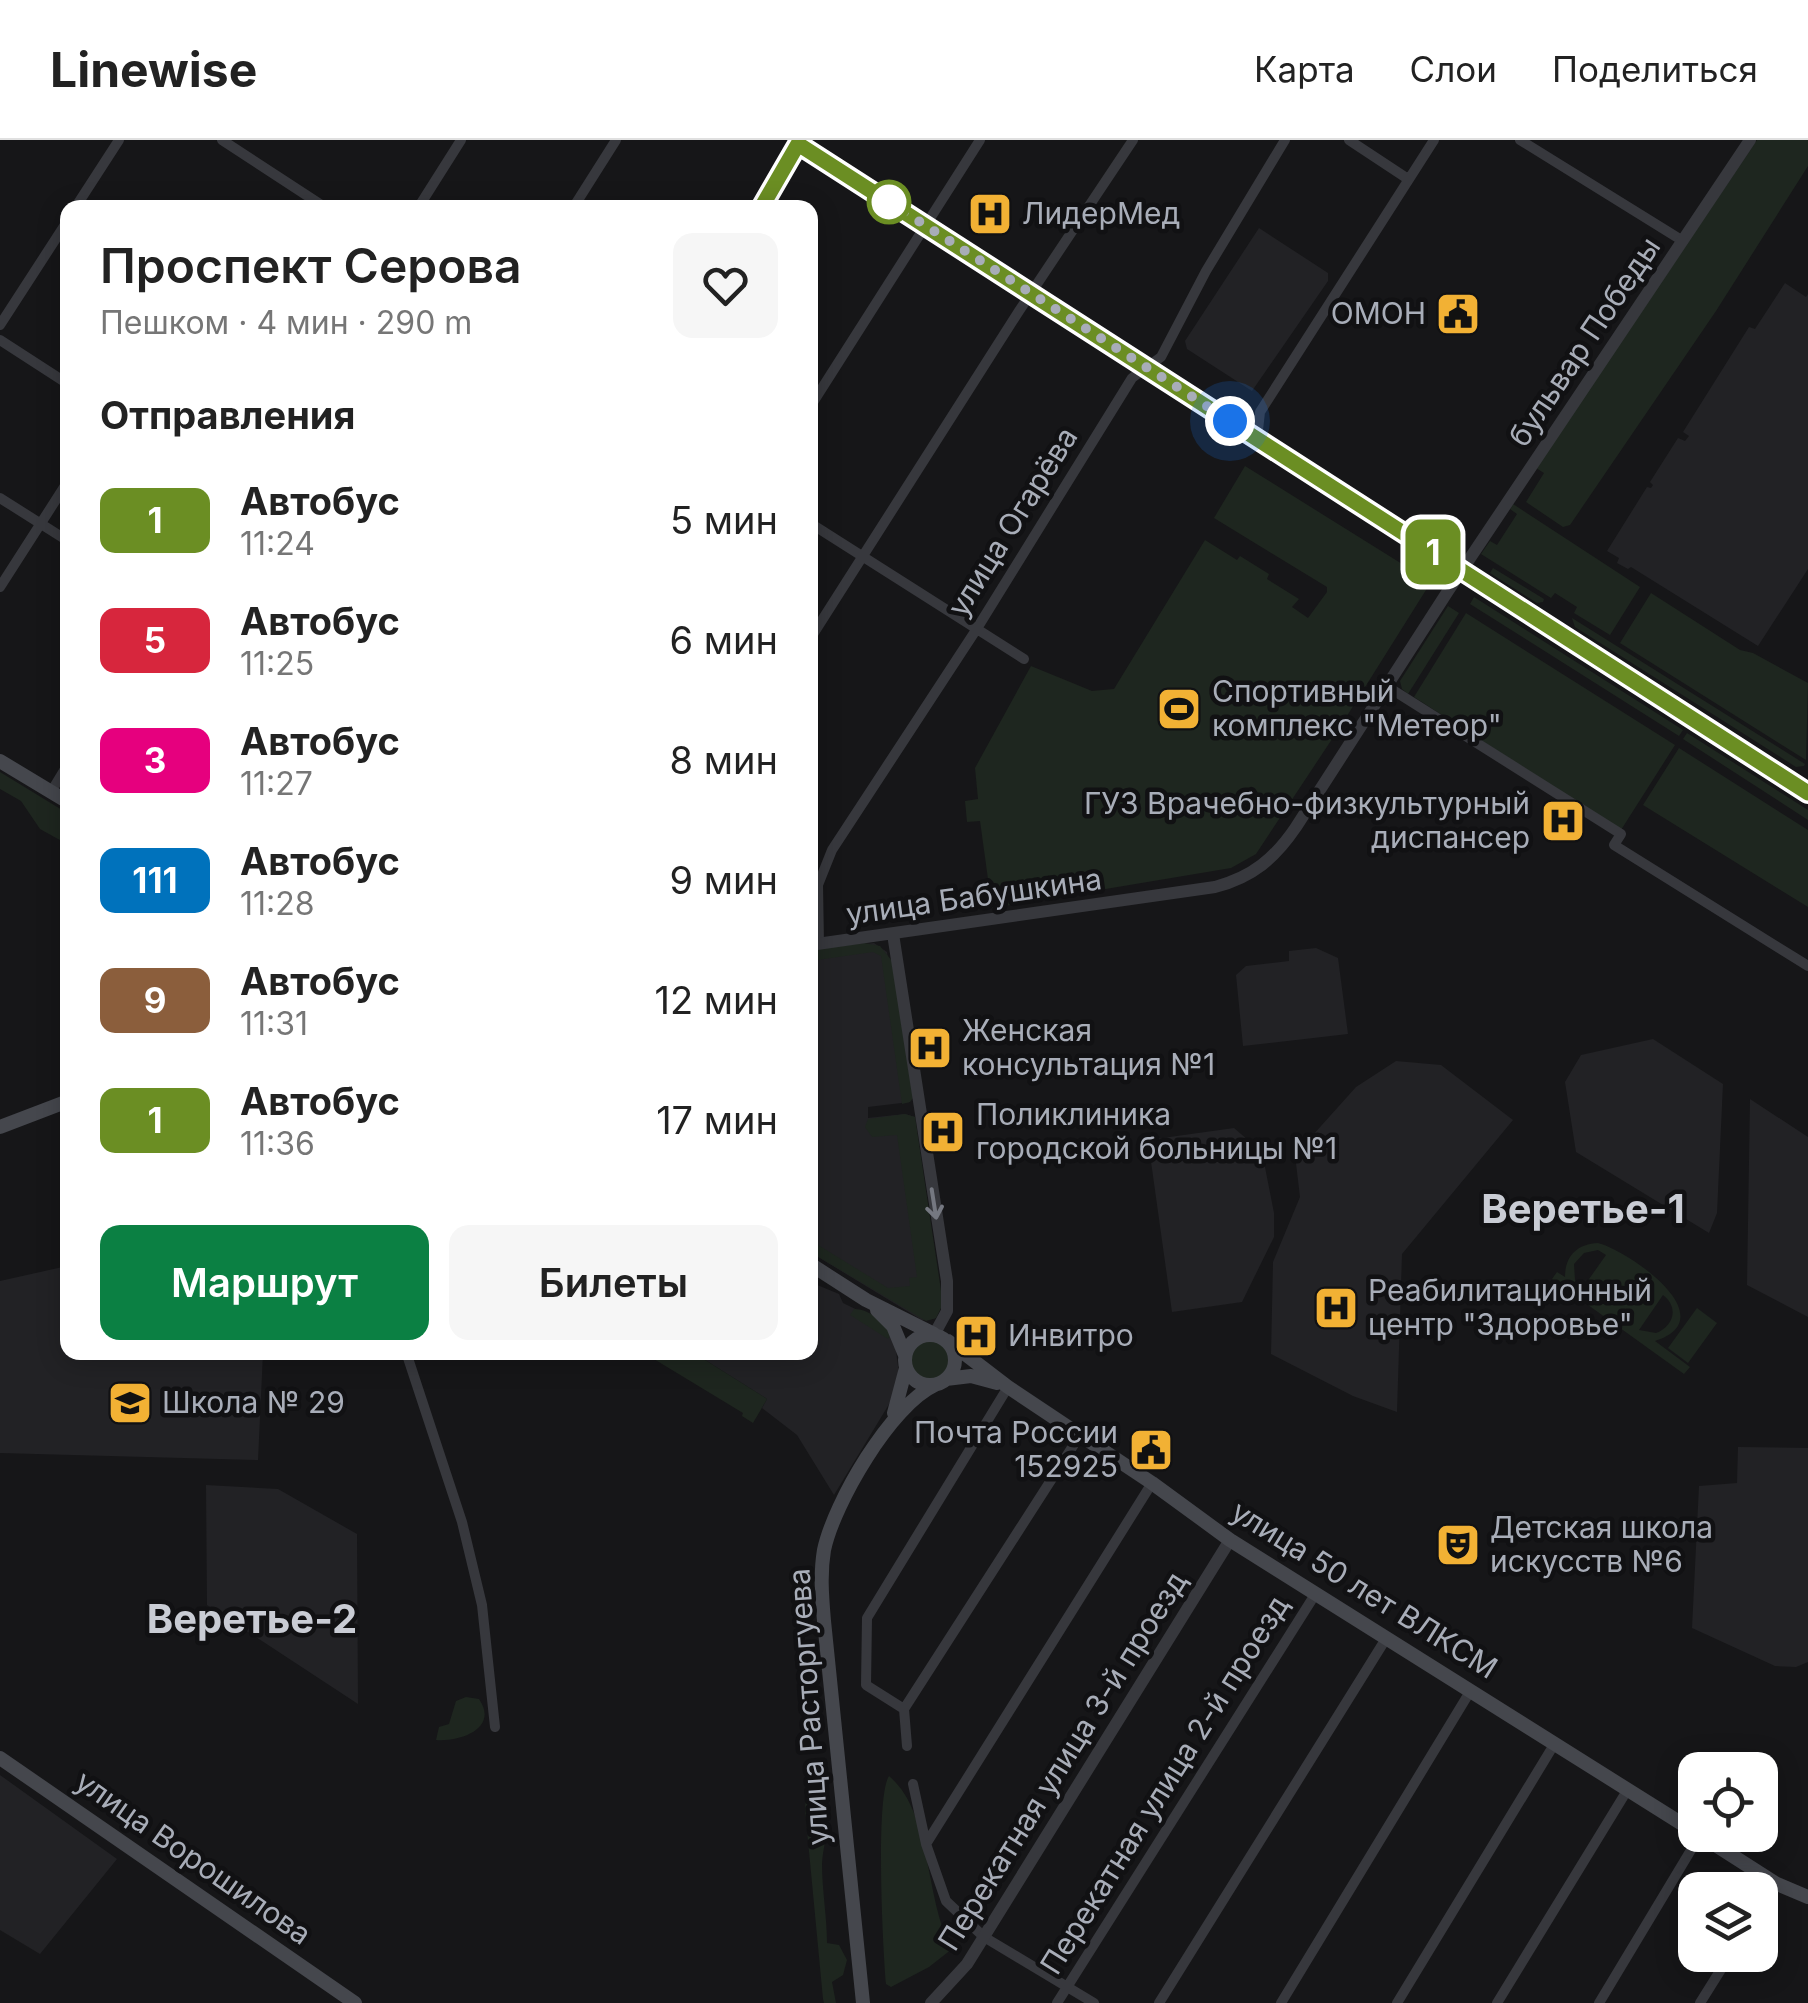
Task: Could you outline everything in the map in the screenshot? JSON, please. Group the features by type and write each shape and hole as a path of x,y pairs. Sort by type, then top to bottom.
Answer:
{"main road":[{"path":"765,200 797,141 1808,793"},
{"path":"0,761 60,798"},
{"path":"0,1127 60,1104"},
{"path":"818,1269 866,1300 892,1326 905,1362"},
{"name":"улица 50 лет ВЛКСМ","path":"866,1300 941,1338 1230,1540 1678,1821"},
{"path":"905,1362 914,1340 941,1338 956,1358 954,1370 941,1382"},
{"name":"улица 50 лет ВЛКСМ","path":"905,1362 917,1382 977,1377 1008,1387"},
{"name":"улица Расторгуева","path":"890,1423 905,1362"},
{"name":"улица Расторгуева","path":"863,2003 822,1567 833,1519 890,1423 915,1395 941,1382"},
{"name":"улица Ворошилова","path":"0,1758 355,2003"},
{"name":"улица 50 лет ВЛКСМ","path":"1727,1852 1758,1872"},
{"name":"улица 50 лет ВЛКСМ","path":"1778,1884 1808,1897"}],"street":[{"path":"81,200 119,140"},
{"path":"222,140 314,200"},
{"path":"423,200 461,140"},
{"path":"577,200 616,140"},
{"path":"818,393 980,140"},
{"path":"818,625 1133,140"},
{"name":"улица Огарёва","path":"818,891 822,868 1132,378 1161,357 1206,271 1286,140"},
{"path":"1349,140 1408,179"},
{"path":"1257,439 1260,412 1434,140"},
{"path":"1520,140 1683,241"},
{"name":"бульвар Победы","path":"1462,571 1750,140"},
{"path":"0,325 60,232"},
{"path":"0,340 60,379"},
{"path":"0,586 60,493"},
{"path":"0,498 60,537"},
{"path":"818,528 1024,659"},
{"name":"улица Бабушкина","path":"818,943 1202,889 1248,875 1283,846 1462,571"},
{"path":"1388,687 1621,834 1614,845 1808,966"},
{"path":"50,792 60,776"},
{"path":"818,865 822,868"},
{"path":"893,934 946,1281 948,1311 941,1338"},
{"path":"409,1360 439,1446 482,1605 495,1727"},
{"path":"904,1709 866,1686 868,1618 1008,1387"},
{"path":"906,1746 904,1709 1080,1434"},
{"path":"926,1844 1152,1482"},
{"name":"Перекатная улица 3-й проезд","path":"931,2003 960,1974 984,1937 1230,1540"},
{"name":"Перекатная улица 2-й проезд","path":"1057,2003 1316,1593"},
{"path":"1159,2003 1387,1638"},
{"path":"1281,2003 1471,1690"},
{"path":"1396,2003 1555,1743"},
{"path":"913,1784 926,1844 946,1901 984,1937 1094,2003"},
{"path":"1497,2003 1628,1789"},
{"path":"1599,2003 1687,1852"},
{"path":"1700,2003 1719,1972"}],"shaded area":[{"path":"1757,140 1808,140 1808,166 1716,311 1570,525 1563,527 1526,502 1544,473 1536,468"},
{"path":"1259,228 1328,273 1328,281 1252,391 1187,349 1185,341"},
{"path":"1785,283 1806,297 1808,294 1808,569 1758,646 1631,567 1617,563 1619,558 1607,551 1647,487 1653,485 1650,482 1678,438 1685,441 1689,436 1683,432 1749,327 1755,329"},
{"name":"Спортивный комплекс \"Метеор\"","path":"1245,466 1431,582 1256,854 1231,868 992,908 980,821 967,822 965,801 978,799 975,768 1031,666 1092,691 1114,689 1205,540 1269,574 1267,579 1299,599 1292,607 1308,618 1327,592 1327,587 1214,518"},
{"path":"1513,504 1640,587 1610,635 1574,613 1577,607 1555,593 1551,598 1481,554 1490,541 1497,545 1517,514 1510,509"},
{"path":"1493,568 1544,599 1543,602 1537,603 1490,573"},
{"path":"1651,593 1740,650 1808,683 1806,760 1620,643"},
{"path":"1474,597 1683,730 1679,736 1470,604"},
{"path":"1448,606 1459,613 1408,694 1400,681"},
{"path":"1466,613 1675,745 1621,830 1414,697"},
{"path":"1572,618 1804,766 1796,767 1575,627"},
{"path":"1687,733 1808,810 1808,820 1683,739"},
{"path":"1679,748 1808,830 1808,907 1643,805"},
{"path":"0,772 60,809 60,840 40,829 21,801 0,789"},
{"path":"864,943 880,946 892,961 913,1098 910,1102 902,1104 881,956 873,952 818,960 818,949"},
{"path":"874,943 887,952 910,1102 868,1107 868,1118 905,1114 915,1117 936,1318 933,1319 922,1320 818,1257 818,949"},
{"path":"1316,948 1338,958 1348,1034 1243,1046 1236,975 1246,966 1289,961 1289,951"},
{"path":"1653,1039 1723,1084 1717,1213 1709,1233 1576,1152 1565,1082 1581,1055"},
{"path":"1396,1061 1441,1065 1513,1120 1402,1254 1397,1412 1353,1396 1271,1354 1273,1262 1300,1197 1295,1155 1356,1087"},
{"path":"1750,1099 1808,1137 1808,1317 1747,1285"},
{"path":"905,1114 915,1117 943,1304 936,1318 926,1321 818,1257 818,1245 888,1288 910,1286 909,1278 917,1277 897,1135 872,1137 865,1127 868,1119"},
{"path":"1234,1128 1262,1152 1274,1213 1274,1237 1242,1302 1172,1312 1148,1140"},
{"path":"1598,1243 1630,1258 1665,1286 1680,1317 1674,1331 1655,1341 1690,1367 1684,1374 1552,1279 1557,1272 1565,1277 1570,1257","holes":["1598,1250 1606,1255 1582,1289 1575,1280 1574,1264 1584,1253","1663,1295 1673,1310 1670,1321 1656,1333 1639,1330"]},
{"name":"Школа № 29","path":"60,1268 60,1360 263,1360 258,1460 0,1453 0,1281"},
{"path":"818,1285 884,1323 895,1343 897,1391 834,1495 797,1435 762,1408 767,1399 705,1360 818,1360"},
{"path":"1697,1308 1717,1323 1688,1363 1668,1348"},
{"path":"854,1309 880,1321 891,1334 888,1339 850,1315"},
{"path":"930,1338 946,1344 952,1360 946,1376 930,1382 914,1376 908,1360 914,1344"},
{"path":"656,1360 705,1360 767,1399 753,1423"},
{"path":"1738,1447 1808,1448 1808,1662 1796,1667 1775,1666 1692,1628 1699,1486 1737,1483"},
{"path":"206,1485 278,1489 357,1534 358,1704 207,1605"},
{"path":"466,1697 479,1699 484,1709 481,1725 466,1736 436,1740 439,1727 449,1724 456,1701"},
{"path":"0,1775 117,1859 40,1954 0,1930"},
{"path":"889,1776 913,1812 943,1929 952,1949 929,1967 891,1987 886,1984 881,1876 882,1813"},
{"path":"818,1796 827,1820 822,1864 827,1943 839,1945 847,1960 843,1975 832,1982 836,2003 824,2003 823,1999 805,1809 806,1797"}],"bus line":[{"name":"1","path":"766,200 798,144 1808,793"}],"place":[{"name":"ЛидерМед","path":"990,214"},
{"name":"ОМОН","path":"1458,314"},
{"name":"Спортивный комплекс \"Метеор\"","path":"1179,709"},
{"name":"ГУЗ Врачебно-физкультурный диспансер","path":"1563,821"},
{"name":"Женская консультация №1","path":"930,1048"},
{"name":"Поликлиника городской больницы №1","path":"943,1132"},
{"name":"Реабилитационный центр \"Здоровье\"","path":"1336,1308"},
{"name":"Инвитро","path":"976,1336"},
{"name":"Школа № 29","path":"130,1403"},
{"name":"Почта России 152925","path":"1151,1450"},
{"name":"Детская школа искусств №6","path":"1458,1545"}],"district":[{"name":"Веретье-1","path":"1583,1209"},
{"name":"Веретье-2","path":"252,1619"}],"route":[{"path":"889,202 1230,421"}]}
